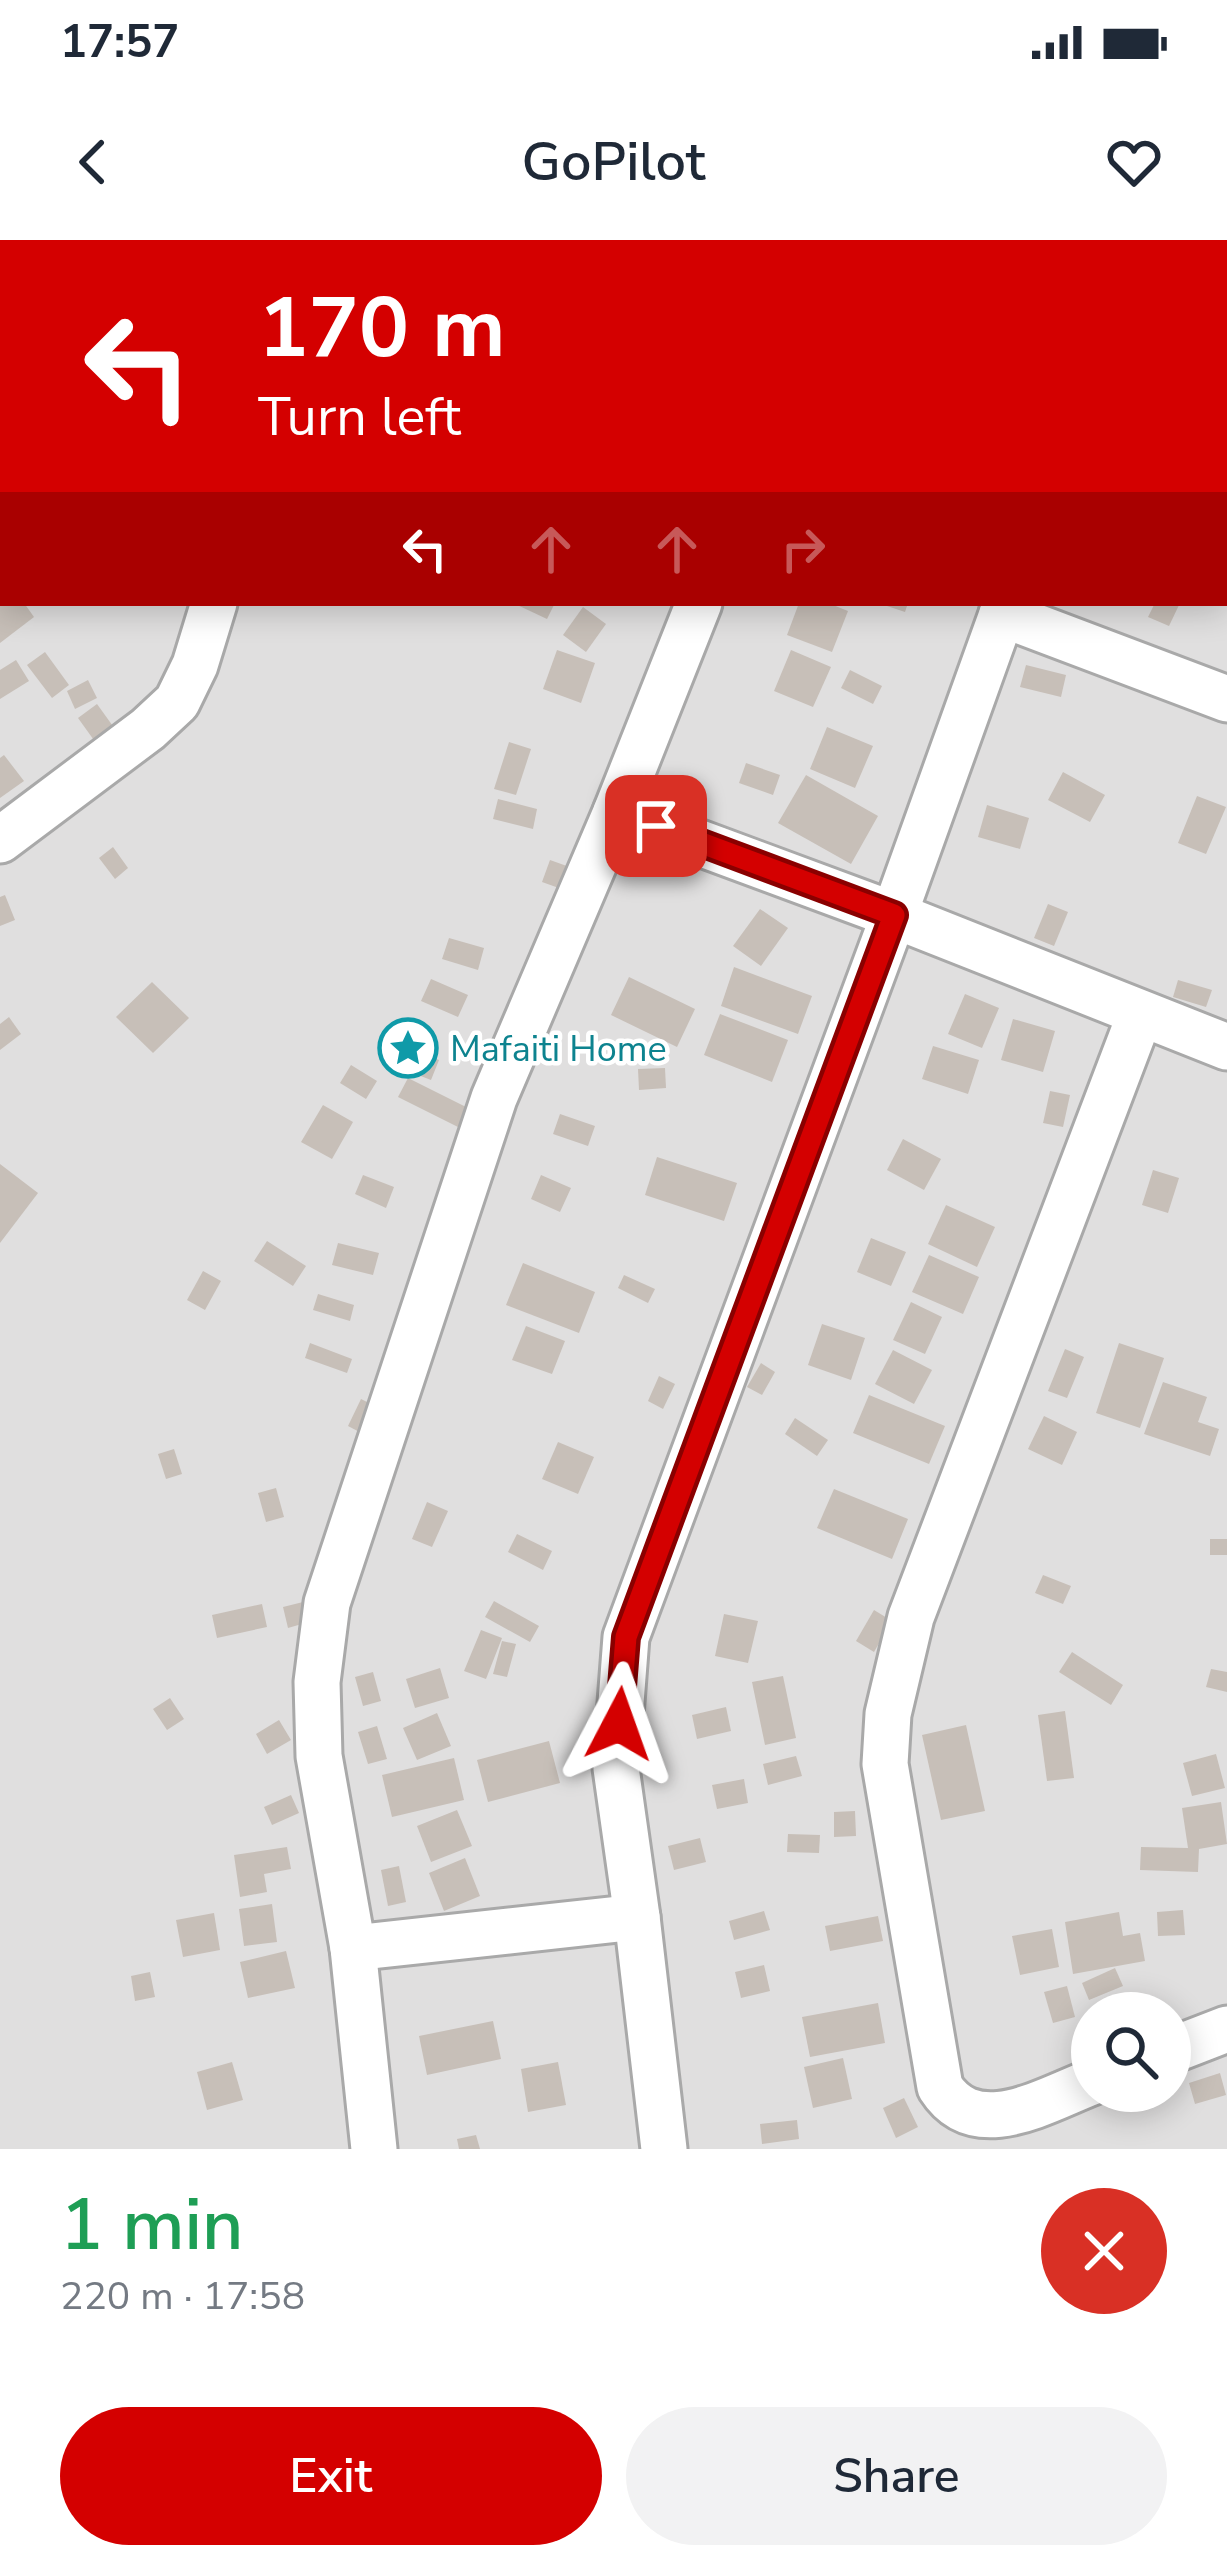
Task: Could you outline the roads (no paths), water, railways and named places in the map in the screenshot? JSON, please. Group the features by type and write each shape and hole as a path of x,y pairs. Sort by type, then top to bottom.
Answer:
{"street":[{"path":"0,840 177,702 195,665 213,606"},
{"path":"374,2149 352,1948 319,1756 317,1682 327,1604 494,1098 698,606"},
{"path":"664,2149 616,1768 626,1637 1004,609 1227,699"},
{"path":"616,812 894,915 1227,1047"},
{"path":"1071,2090 1005,2116 958,2107 940,2087 885,1764 888,1714 911,1617 1140,1015"},
{"path":"352,1948 637,1917"},
{"path":"1191,2043 1227,2029"}],"place":[{"name":"Mafaiti Home","path":"408,1048"}]}
